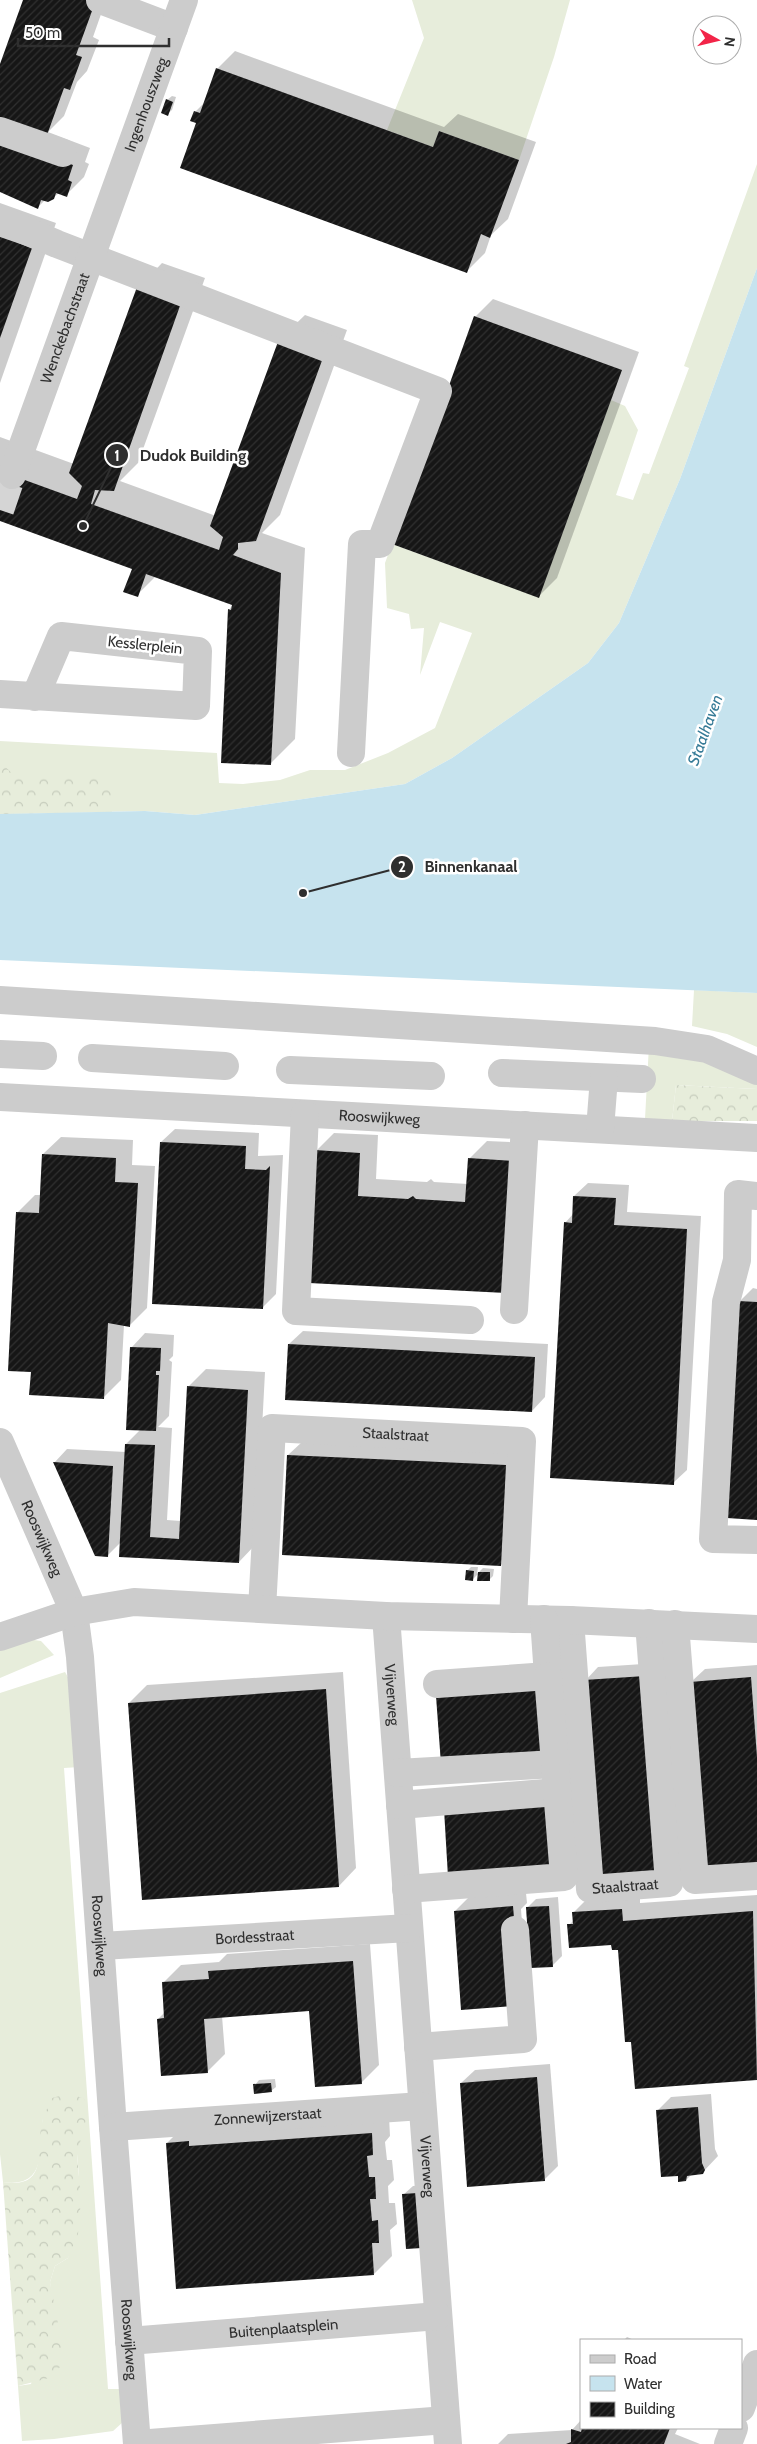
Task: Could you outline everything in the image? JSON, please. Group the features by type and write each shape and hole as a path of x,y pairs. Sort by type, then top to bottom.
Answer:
{"street":[{"path":"100,0 174,28"},
{"name":"Ingenhouszweg","path":"118,181 184,0"},
{"path":"0,131 64,153"},
{"name":"Wenckebachstraat","path":"12,475 118,181"},
{"path":"0,220 438,391 380,544 362,544 350,753"},
{"name":"Kesslerplein","path":"0,694 35,697 196,706 198,651 61,636 35,697"},
{"path":"0,1000 655,1042 707,1049 757,1071"},
{"path":"0,1054 43,1056"},
{"path":"92,1058 225,1066"},
{"path":"154,1106 156,1062"},
{"path":"290,1070 431,1076"},
{"path":"502,1073 642,1080"},
{"path":"600,1130 604,1078"},
{"name":"Rooswijkweg","path":"0,1105 154,1106 757,1138"},
{"path":"305,1114 296,1311 470,1320"},
{"path":"514,1310 526,1125"},
{"path":"757,1196 738,1194 737,1260 726,1302 713,1539 757,1540"},
{"name":"Staalstraat","path":"262,1609 272,1428 522,1442 513,1619"},
{"name":"Rooswijkweg","path":"0,1442 74,1612 80,1657 137,2444 447,2432"},
{"path":"0,1637 74,1612 134,1602 386,1616 662,1624 756,1635"},
{"name":"Vijverweg","path":"386,1616 447,2432"},
{"path":"406,1889 564,1877 548,1676 557,1620"},
{"name":"Staalstraat","path":"557,1620 590,1889 669,1883 662,1624"},
{"path":"662,1624 695,1880 757,1876"},
{"path":"437,1684 548,1676"},
{"path":"398,1773 555,1764"},
{"path":"400,1805 557,1792"},
{"name":"Bordesstraat","path":"101,1946 409,1928"},
{"path":"418,2047 523,2039 516,1930"},
{"name":"Zonnewijzerstaat","path":"113,2127 422,2106"},
{"name":"Buitenplaatsplein","path":"129,2341 438,2316"},
{"path":"742,2405 757,2364"},
{"path":"728,2444 734,2429"}],"green space":[{"path":"412,0 570,0 554,57 519,160 439,131 433,147 387,130 424,38"},
{"path":"757,164 757,268 680,479 619,623 588,663 452,758 405,784 195,815 145,811 0,814 0,741 217,753 219,783 243,784 280,780 310,770 345,770 388,753 435,728 472,633 440,622 420,675 424,628 411,629 409,614 387,608 385,563 392,544 539,597 611,400 625,406 638,430 616,495 633,500 643,473 649,474 689,368 684,366"},
{"path":"0,762 14,775 114,778 112,812 0,814"},
{"path":"694,990 757,993 757,1047 727,1034 692,1026"},
{"path":"649,1045 757,1076 757,1089 676,1085 672,1121 645,1119"},
{"path":"676,1085 757,1089 757,1121 672,1121"},
{"path":"27,1639 41,1641 54,1655 0,1678 0,1648"},
{"path":"65,1672 69,1679 80,1767 64,1768 108,2389 123,2389 123,2422 113,2431 54,2439 22,2441 18,2386 31,2384 52,2299 50,2282 55,2266 68,2258 79,2175 77,2154 43,2119 40,2155 34,2173 27,2179 17,2182 3,2182 0,2154 0,1693"},
{"path":"70,2093 84,2099 87,2116 77,2154 81,2199 78,2234 68,2258 55,2266 50,2282 61,2339 62,2365 49,2378 18,2386 3,2182 18,2183 28,2179 34,2173 38,2165 41,2131 46,2111 52,2098"}],"water":[{"name":"Staalhaven","path":"757,268 757,993 0,960 0,814 145,811 195,815 405,784 452,758 588,663 619,623 680,479"}],"building":[{"path":"23,0 96,0 76,55 82,57 70,90 64,88 47,135 0,117 0,64"},
{"path":"216,68 433,147 439,131 519,160 490,238 481,234 467,273 180,168 196,123 190,121 194,111 200,113"},
{"path":"166,99 173,102 168,116 161,113"},
{"path":"0,138 73,165 68,180 72,182 67,197 56,193 54,199 48,202 41,200 38,209 0,192"},
{"path":"0,237 32,248 0,338"},
{"path":"137,287 181,303 114,491 95,490 91,504 219,550 223,537 210,526 279,339 324,355 256,541 238,543 238,549 233,555 281,573 271,765 221,763 228,609 231,610 232,605 146,574 138,597 123,592 132,569 0,521 0,471 77,499 82,486 69,473"},
{"path":"474,316 622,370 539,598 392,544"},
{"path":"160,1142 246,1146 245,1169 266,1170 270,1166 263,1309 152,1304"},
{"path":"315,1150 360,1153 358,1196 408,1199 413,1196 416,1199 465,1202 468,1158 513,1161 506,1293 309,1283"},
{"path":"42,1154 116,1158 115,1182 138,1183 130,1327 108,1323 104,1399 29,1395 31,1372 8,1371 16,1212 39,1213"},
{"path":"573,1196 616,1198 614,1225 687,1229 674,1485 550,1478 564,1222 572,1223"},
{"path":"738,1301 757,1302 757,1520 727,1518"},
{"path":"288,1344 535,1357 532,1412 285,1400"},
{"path":"130,1347 161,1348 160,1371 156,1371 156,1375 159,1375 156,1431 126,1430"},
{"path":"187,1386 248,1390 239,1563 119,1557 125,1444 155,1445 150,1537 179,1539"},
{"path":"287,1455 506,1465 501,1566 282,1555"},
{"path":"53,1462 113,1466 108,1557 95,1556"},
{"path":"466,1570 474,1571 473,1581 465,1580"},
{"path":"478,1572 490,1572 490,1581 477,1581"},
{"path":"645,1676 659,1876 598,1881 584,1680"},
{"path":"751,1677 757,1757 757,1869 703,1873 690,1682"},
{"path":"543,1688 547,1756 441,1764 436,1696"},
{"path":"326,1689 339,1887 142,1900 128,1703"},
{"path":"551,1801 556,1869 448,1877 444,1809"},
{"path":"513,1906 514,1918 507,1919 514,2006 461,2010 454,1911"},
{"path":"549,1906 553,1967 530,1968 526,1907"},
{"path":"622,1909 623,1921 753,1911 757,2080 635,2089 631,2042 625,2042 618,1950 612,1950 611,1945 569,1948 567,1924 573,1924 572,1912"},
{"path":"353,1961 362,2084 315,2087 309,2011 204,2019 208,2073 161,2076 157,2019 164,2018 162,1982 209,1979 208,1971"},
{"path":"537,2077 545,2181 467,2187 460,2083"},
{"path":"271,2083 272,2092 254,2094 253,2084"},
{"path":"698,2107 702,2163 705,2170 703,2174 687,2176 686,2181 678,2182 678,2176 661,2177 656,2110"},
{"path":"372,2133 373,2155 367,2156 369,2177 375,2177 376,2199 370,2199 372,2221 378,2220 379,2243 372,2243 374,2275 176,2289 166,2143 189,2141 189,2146"},
{"path":"418,2193 422,2248 406,2249 402,2194"},
{"path":"571,2429 581,2432 582,2429 670,2429 664,2444 566,2444 571,2442"}],"tunnel":[{"path":"0,510 12,475"}],"place":[{"name":"Dudok Building","path":"83,526"},
{"name":"Binnenkanaal","path":"303,893"}]}
